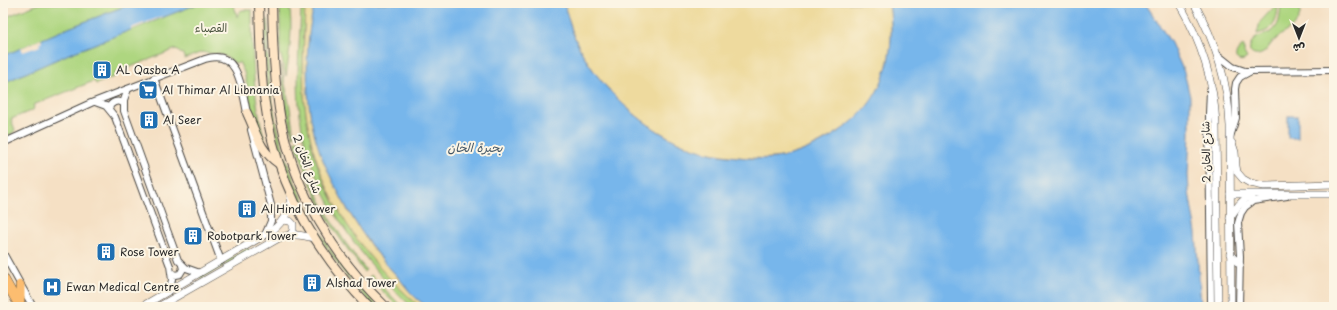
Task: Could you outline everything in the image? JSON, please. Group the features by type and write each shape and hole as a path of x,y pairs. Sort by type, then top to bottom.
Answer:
{"main road":[{"path":"259,3 260,58 264,97 269,129 279,164 291,195 314,238 338,272 369,307"},
{"name":"شارع الخان 2","path":"272,3 273,59 278,101 285,139 296,173 309,202 332,243 351,269 386,307"},
{"path":"247,113 261,145 267,154 279,164"},
{"path":"3,277 20,307"},
{"path":"20,285 20,307"}],"street":[{"name":"شارع الخان 2","path":"1179,3 1200,46 1212,84 1216,124 1218,307"},
{"path":"1194,3 1206,26 1218,55 1228,102 1230,139 1231,307"},
{"path":"1218,55 1233,67 1241,70 1334,70"},
{"path":"3,143 95,102 154,78 209,58 216,57 224,59 234,66 238,73 271,205 271,221 265,235"},
{"path":"1250,71 1240,77 1236,84 1236,118 1230,139 1235,152 1237,172 1240,177 1247,182 1264,186 1333,184"},
{"path":"154,78 221,261"},
{"path":"1211,307 1209,106 1212,84"},
{"path":"128,88 123,103 124,111 178,260 188,269 200,273"},
{"path":"95,102 109,108 115,117 172,273 169,291"},
{"path":"109,108 114,102 123,103"},
{"path":"1230,194 1334,194"},
{"path":"1230,218 1241,202 1255,194"},
{"path":"1239,307 1239,216 1247,204 1254,201 1273,199 1292,194"},
{"path":"141,307 273,230 283,220 289,208 291,195"},
{"path":"283,220 288,220 293,224 293,231 290,234"},
{"path":"158,307 279,238 290,234 314,238"},
{"path":"3,253 33,307"},
{"path":"1230,254 1240,265"},
{"path":"172,273 175,275 180,274 183,269 182,265"}],"green space":[{"path":"41,3 133,3 61,31 3,56 3,18"},
{"name":"القصباء","path":"200,3 233,3 237,17 241,11 252,10 254,77 258,109 265,142 263,144 252,110 244,72 239,62 237,64 219,54 202,52 185,59 182,53 181,54 176,49 115,73 116,76 96,84 94,81 33,105 33,110 11,119 15,130 12,134 3,138 3,83 69,54"},
{"path":"280,3 289,3 291,21 289,58 286,76 280,52"},
{"path":"1282,3 1299,3 1300,10 1297,22 1272,43 1263,53 1259,55 1252,54 1250,51 1250,46 1252,42 1258,37 1273,30 1278,24"},
{"path":"1276,5 1278,6 1278,12 1274,24 1271,28 1257,34 1260,22"},
{"path":"301,10 305,10 303,71 306,117 315,158 324,182 336,206 366,249 383,270 420,307 412,307 393,289 359,248 329,203 318,179 308,154 300,114 298,70"},
{"path":"265,20 268,20 268,52 265,52"},
{"path":"1243,46 1244,53 1247,58 1240,61 1236,58 1236,54"},
{"path":"265,54 268,54 270,87 275,119 272,120 267,87"},
{"path":"281,65 290,108 294,137 286,108"},
{"path":"273,121 276,121 284,152 281,152"},
{"path":"299,140 310,175 325,209 344,240 366,270 364,272 337,235 322,208 307,175 295,141"},
{"path":"282,156 285,156 295,183 292,184"},
{"path":"296,184 310,215 308,217 293,185"},
{"path":"311,218 329,247 327,249 309,219"},
{"path":"248,248 250,251 226,265 225,262"},
{"path":"330,249 351,278 349,279 328,250"},
{"path":"223,263 225,265 201,279 199,276"},
{"path":"371,275 402,307 398,307 369,277"},
{"path":"359,286 376,304 374,307 357,288"}],"sand":[{"path":"564,3 889,3 891,44 888,64 882,82 873,98 861,114 846,127 813,146 792,155 767,158 735,157 705,152 686,146 668,137 634,114 618,99 591,68 581,51 569,21"},
{"path":"305,7 314,7 309,39 309,99 330,174 348,211 371,246 414,296 428,307 420,307 388,277 365,250 341,214 322,175 315,155 304,100 303,60"}],"water":[{"path":"133,3 200,3 69,54 3,83 3,56 61,31"},
{"name":"بحيرة الخان","path":"330,3 564,3 576,39 591,68 618,99 634,114 650,126 686,146 717,155 762,159 786,156 813,146 838,132 854,120 866,107 884,76 889,59 891,22 889,3 1145,3 1171,43 1184,72 1190,97 1188,175 1189,192 1196,233 1201,307 428,307 411,293 370,244 347,208 323,161 312,125 308,92 307,55 314,7 315,5"},
{"path":"1288,116 1298,116 1298,138 1288,138"}],"pier":[{"path":"163,17 131,30 131,28"},
{"path":"41,39 42,42 39,43 40,46 23,52 21,48"}],"place":[{"name":"AL Qasba A","path":"102,70"},
{"name":"Al Thimar Al Libnania","path":"148,90"},
{"name":"Al Seer","path":"149,120"},
{"name":"Al Hind Tower","path":"247,209"},
{"name":"Robotpark Tower","path":"193,236"},
{"name":"Rose Tower","path":"106,252"},
{"name":"Alshad Tower","path":"312,283"},
{"name":"Ewan Medical Centre","path":"52,287"}]}
